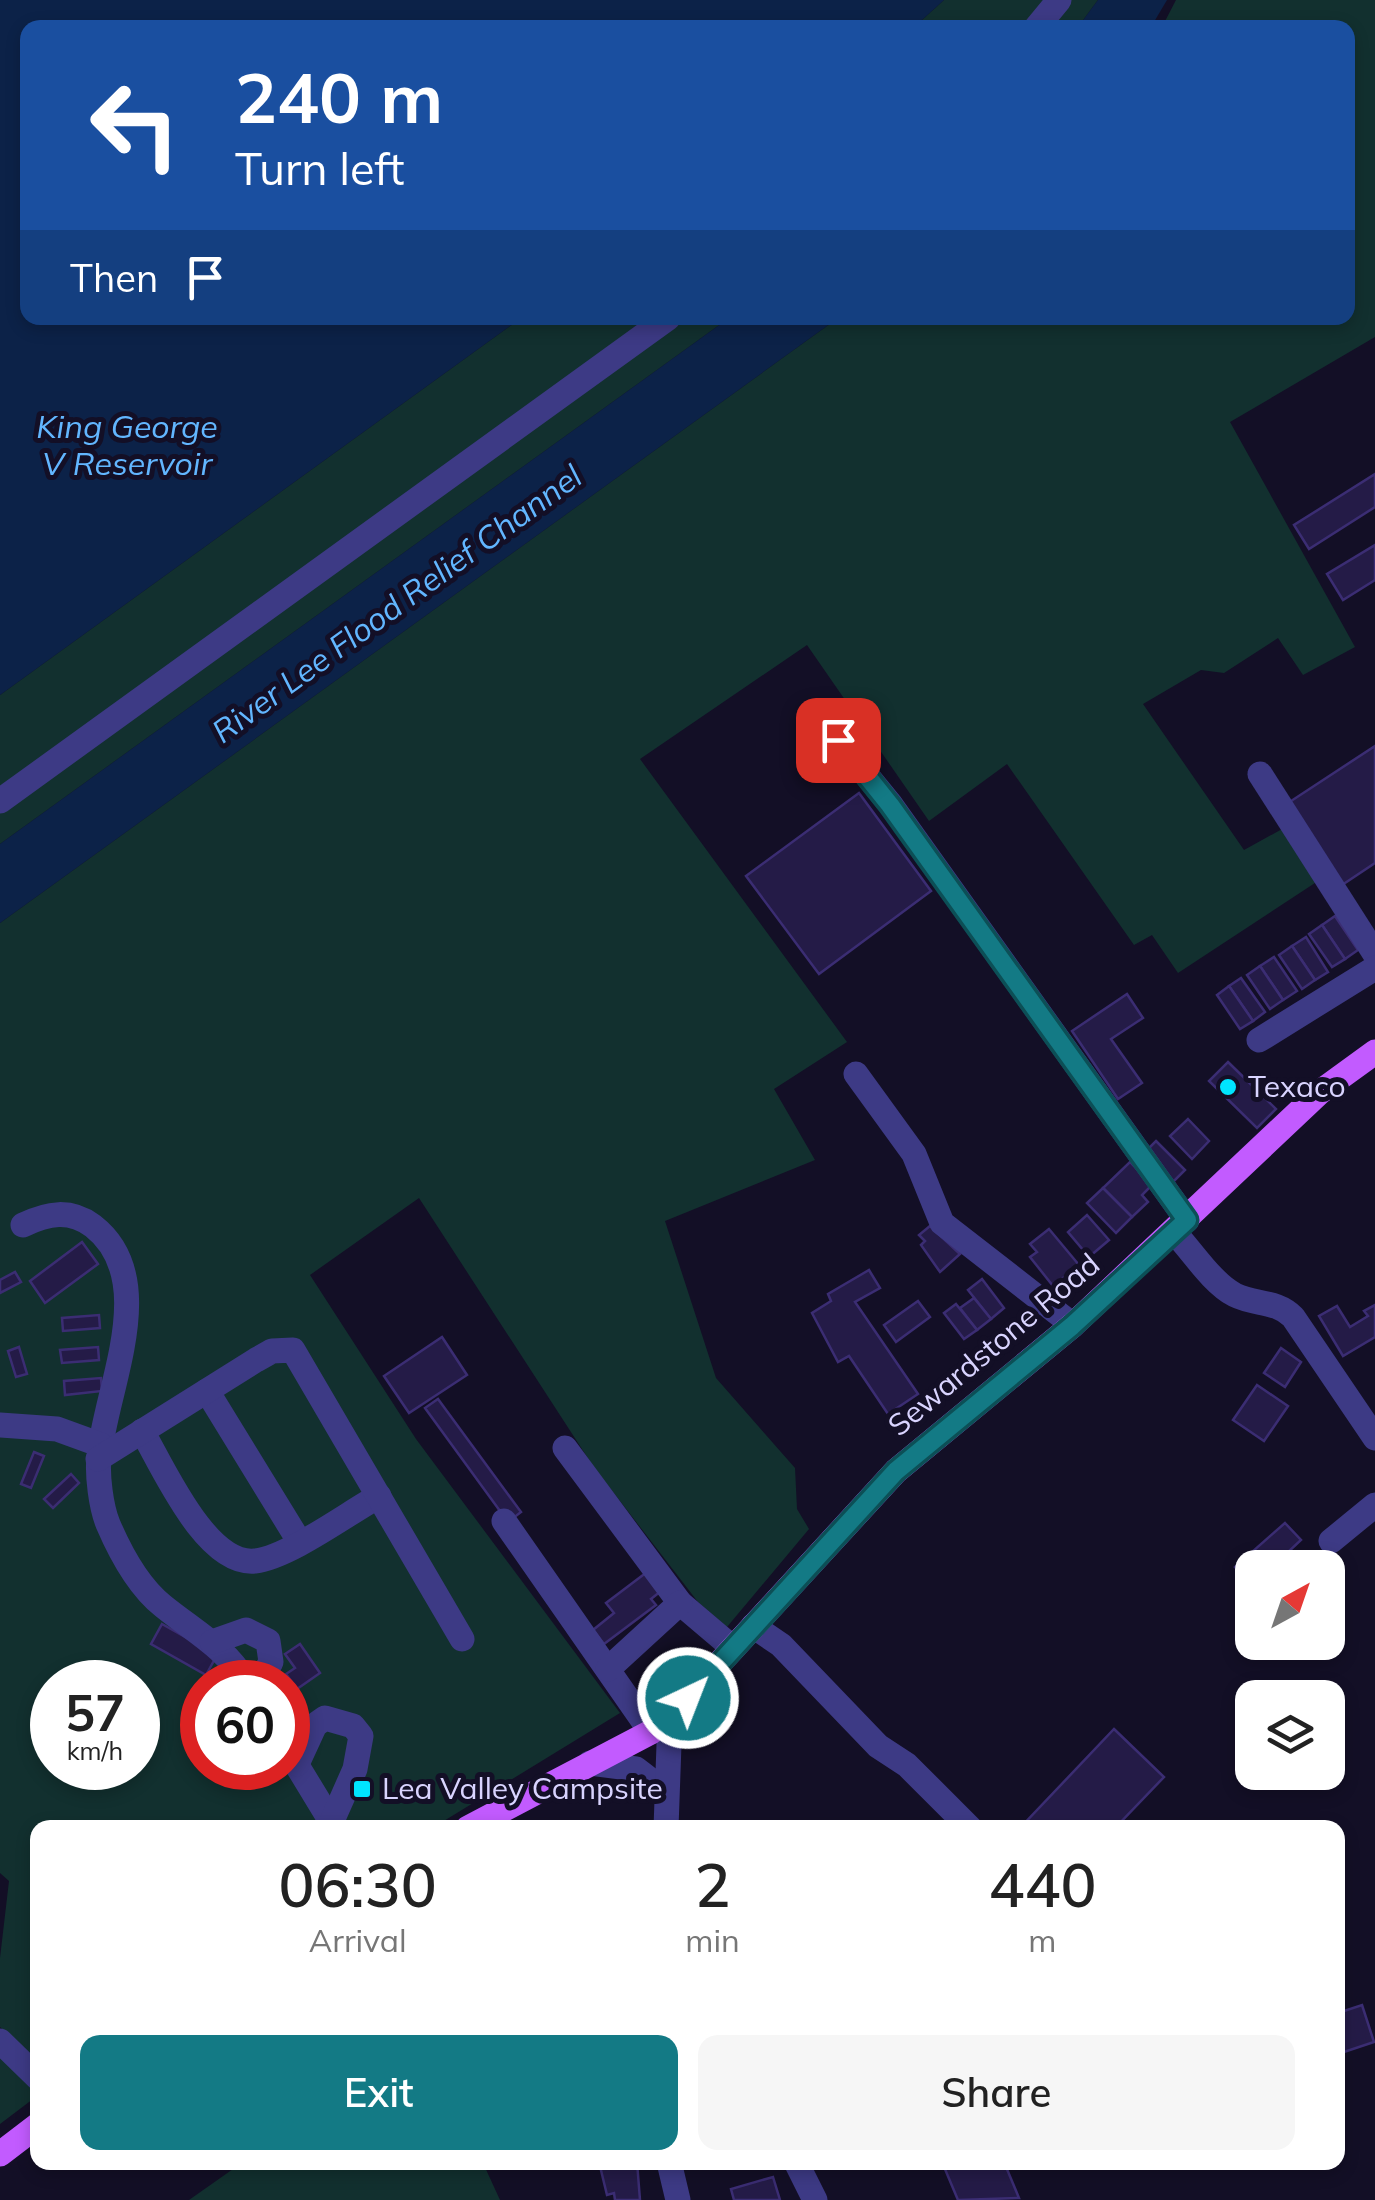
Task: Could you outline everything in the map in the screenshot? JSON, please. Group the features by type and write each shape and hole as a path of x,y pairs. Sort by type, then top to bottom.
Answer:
{"main road":[{"name":"Sewardstone Road","path":"483,1820 661,1724 896,1471 1072,1326 1320,1092 1375,1052"},
{"path":"0,2154 30,2131"}],"street":[{"path":"1043,20 1059,0"},
{"path":"0,801 658,325"},
{"path":"838,740 902,821 1226,1288 1237,1296 1284,1308 1294,1316 1375,1438"},
{"path":"1260,774 1375,954"},
{"path":"1259,1040 1375,968"},
{"path":"856,1074 914,1154 942,1223 1072,1326"},
{"path":"23,1225 46,1214 79,1216 104,1234 121,1257 124,1326 100,1452 105,1519 121,1552 159,1603 232,1660"},
{"path":"100,1452 142,1431 272,1351 292,1350 462,1639"},
{"path":"207,1390 298,1541"},
{"path":"0,1425 57,1429 100,1452"},
{"path":"142,1431 195,1521 230,1556 259,1561 379,1496"},
{"path":"566,1448 680,1602 733,1648"},
{"path":"1331,1541 1375,1504"},
{"path":"504,1521 608,1670 661,1724 666,1820"},
{"path":"608,1670 680,1602"},
{"path":"753,1626 781,1645 878,1746 907,1765 962,1820"},
{"path":"212,1642 246,1630 268,1641 271,1660"},
{"path":"310,1732 324,1718 352,1726 361,1736 355,1769 336,1820"},
{"path":"590,1763 636,1769 666,1792"},
{"path":"310,1786 331,1820"},
{"path":"0,2042 30,2070"},
{"path":"671,2170 678,2200"},
{"path":"790,2170 797,2200"},
{"path":"800,2170 815,2200"}],"green space":[{"path":"944,0 1098,0 1083,20 922,20"},
{"path":"1176,0 1375,0 1375,337 1230,422 1355,647 1303,675 1278,638 1224,673 1201,670 1143,704 1244,850 1284,828 1318,881 1178,973 1152,935 1134,945 1007,764 929,821 807,645 640,759 847,1042 774,1089 815,1160 665,1221 716,1378 795,1468 797,1509 809,1529 727,1627 698,1602 593,1466 419,1198 310,1275 416,1439 620,1713 445,1820 30,1820 30,2055 0,2027 0,1958 9,1881 0,1873 0,923 828,325 1355,325 1355,20 1166,20"},
{"path":"511,325 719,325 0,844 0,695"},
{"path":"0,2052 30,2080 30,2101 0,2124"},
{"path":"232,2170 486,2170 500,2200 189,2200"}],"water":[{"name":"King George V Reservoir","path":"0,0 944,0 922,20 20,20 20,325 511,325 0,695"},
{"path":"1098,0 1167,0 1155,20 1083,20"},
{"name":"River Lee Flood Relief Channel","path":"719,325 828,325 0,923 0,844"}],"building":[{"path":"1375,474 1375,507 1309,549 1294,525"},
{"path":"1375,545 1375,580 1343,600 1327,574"},
{"path":"1375,746 1375,863 1342,885 1288,803"},
{"path":"859,793 931,891 819,974 746,876"},
{"path":"1335,916 1358,950 1345,959 1322,925"},
{"path":"1322,925 1345,959 1332,967 1309,934"},
{"path":"1306,937 1328,972 1315,980 1292,946"},
{"path":"1292,946 1315,980 1302,989 1279,955"},
{"path":"1274,957 1297,991 1283,1000 1260,966"},
{"path":"1260,966 1283,1000 1270,1009 1247,975"},
{"path":"1241,978 1265,1012 1253,1021 1229,986"},
{"path":"1229,986 1253,1021 1240,1029 1217,995"},
{"path":"1127,994 1143,1018 1111,1039 1142,1083 1118,1099 1072,1031"},
{"path":"1228,1062 1276,1109 1257,1128 1209,1081"},
{"path":"1188,1119 1209,1141 1192,1159 1170,1136"},
{"path":"1156,1141 1185,1170 1172,1183 1143,1154"},
{"path":"1130,1162 1152,1185 1142,1195 1148,1202 1132,1217 1103,1188"},
{"path":"1103,1188 1132,1217 1116,1233 1087,1203"},
{"path":"1087,1215 1109,1240 1089,1257 1068,1232"},
{"path":"930,1226 960,1254 940,1272 921,1245 925,1241 919,1235"},
{"path":"1049,1229 1079,1265 1053,1286 1030,1257 1037,1252 1030,1244"},
{"path":"82,1242 98,1264 45,1303 30,1281"},
{"path":"869,1270 880,1288 855,1302 918,1394 888,1414 849,1356 838,1362 812,1313 831,1301 828,1294"},
{"path":"15,1272 21,1282 0,1293 0,1280"},
{"path":"982,1279 1004,1308 991,1319 968,1290"},
{"path":"974,1298 991,1319 977,1330 960,1308"},
{"path":"918,1301 930,1317 896,1342 884,1325"},
{"path":"956,1304 977,1330 964,1339 944,1313"},
{"path":"1375,1305 1375,1337 1343,1356 1319,1316 1337,1306 1350,1327 1368,1316 1364,1311"},
{"path":"99,1315 100,1328 63,1331 62,1318"},
{"path":"442,1337 467,1375 409,1413 384,1376"},
{"path":"19,1347 27,1374 16,1377 8,1351"},
{"path":"98,1347 99,1360 62,1363 60,1350"},
{"path":"1281,1348 1301,1362 1285,1387 1264,1373"},
{"path":"101,1378 102,1391 65,1395 64,1381"},
{"path":"1257,1385 1288,1406 1264,1441 1233,1420"},
{"path":"438,1399 521,1512 508,1522 425,1408"},
{"path":"34,1452 44,1456 31,1488 21,1484"},
{"path":"71,1474 79,1483 53,1508 44,1499"},
{"path":"1285,1523 1301,1540 1290,1550 1254,1550"},
{"path":"647,1572 661,1591 651,1599 656,1605 604,1644 593,1630 614,1613 606,1603"},
{"path":"162,1624 217,1655 214,1660 180,1660 151,1644"},
{"path":"300,1644 320,1673 310,1680 310,1660 289,1660 285,1654"},
{"path":"1114,1729 1164,1777 1123,1820 1028,1820"},
{"path":"1362,2005 1374,2042 1345,2052 1345,2011"},
{"path":"601,2170 638,2170 640,2200 615,2200 614,2193 607,2195"},
{"path":"945,2170 1007,2170 1019,2198 958,2200"},
{"path":"773,2177 780,2200 734,2200 731,2189"}],"place":[{"name":"Texaco","path":"1228,1087"},
{"name":"Lea Valley Campsite","path":"362,1789"}],"route":[{"path":"688,1698 896,1471 1072,1326 1187,1220 890,805 838,740"}]}
